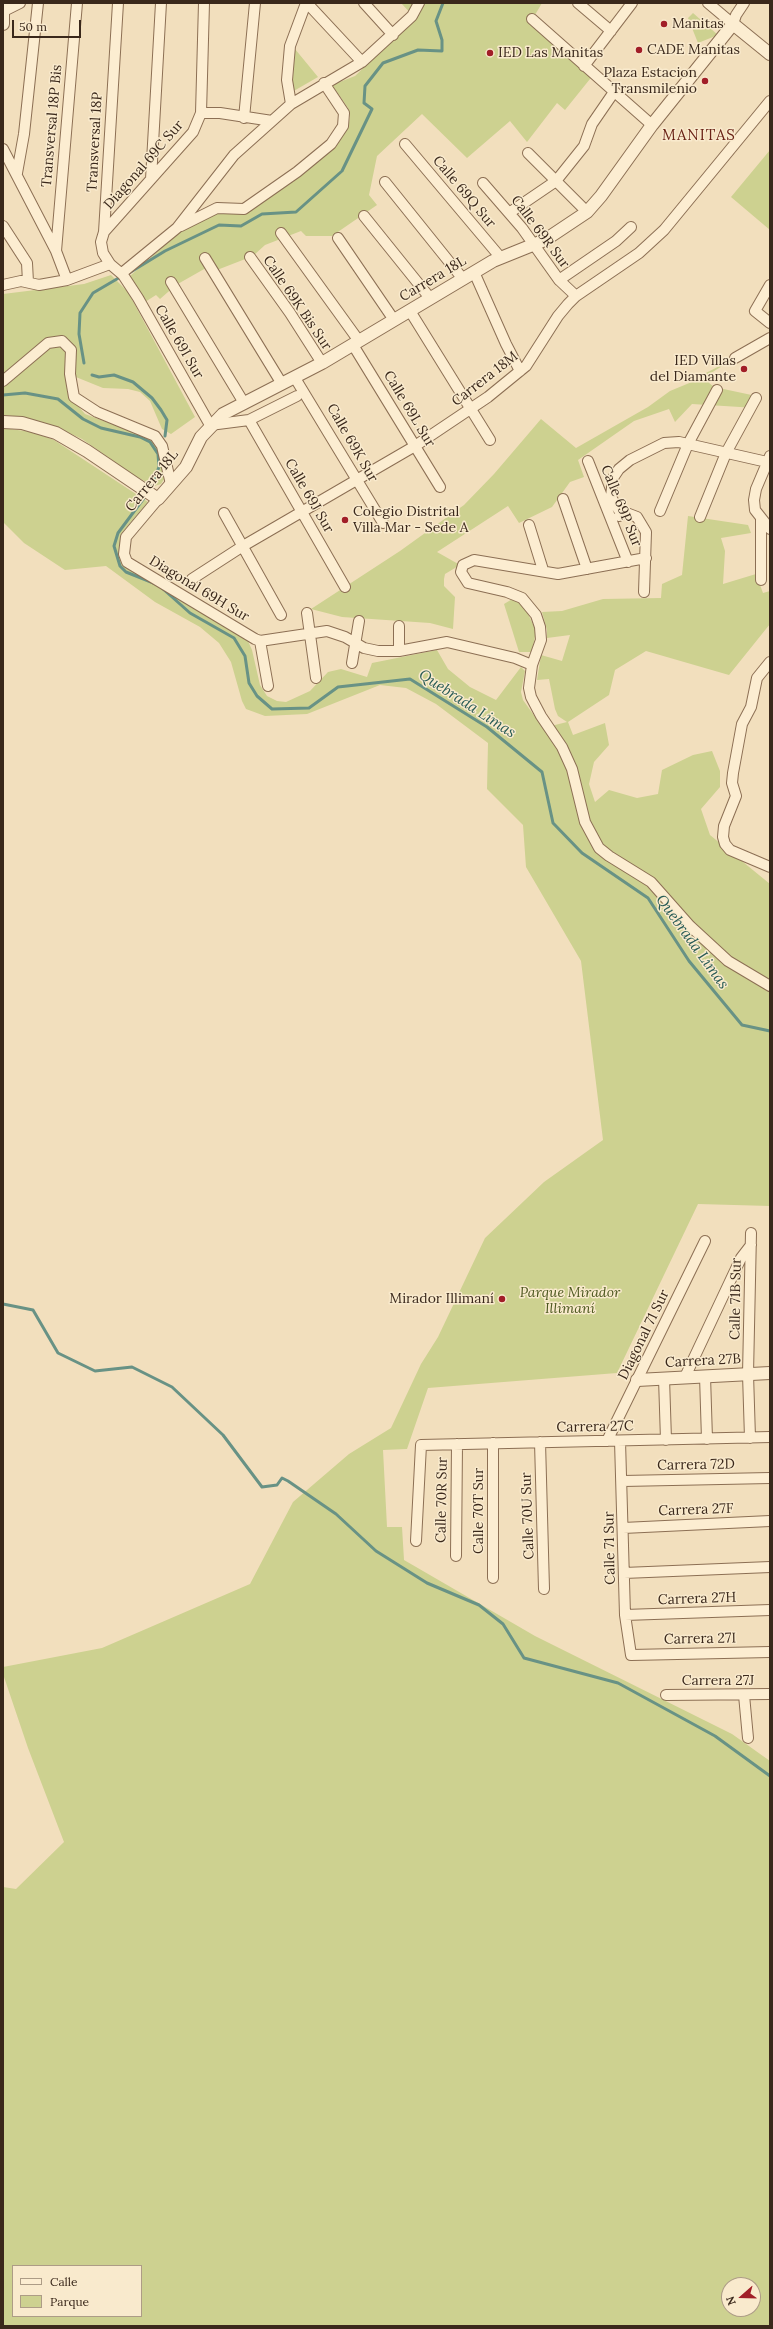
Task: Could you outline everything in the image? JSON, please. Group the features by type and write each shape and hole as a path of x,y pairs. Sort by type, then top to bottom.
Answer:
{"street":[{"path":"3,24 3,7 20,3"},
{"path":"17,173 24,134 38,3"},
{"name":"Transversal 18P Bis","path":"56,251 77,3"},
{"name":"Transversal 18P","path":"118,3 102,247 110,264 124,276"},
{"path":"151,179 161,3"},
{"path":"201,113 204,3"},
{"path":"244,118 255,3"},
{"path":"291,104 287,80 290,46 306,3 362,62"},
{"path":"364,3 393,35"},
{"path":"124,276 177,228 234,155 291,104 324,83 362,62 412,16 419,3"},
{"path":"578,3 611,31"},
{"path":"584,66 632,3"},
{"path":"708,3 770,54"},
{"name":"Carrera 18L","path":"125,558 124,544 127,534 154,496 171,484 186,467 201,437 210,425 223,414 322,364 474,272 501,258 535,245 587,212 601,196 652,125 733,24 736,14 744,3"},
{"path":"532,20 652,125"},
{"path":"177,228 217,208 244,209 297,172 332,144 343,126 344,113 324,83"},
{"path":"509,213 556,181 584,146 592,124 614,92"},
{"name":"Carrera 18M","path":"192,579 243,546 415,446 471,409 520,371 533,358 558,316 576,296 639,253 664,230 770,101"},
{"name":"Diagonal 69C Sur","path":"104,232 193,132 201,113 220,113 272,122"},
{"name":"Calle 69Q Sur","path":"405,144 501,258"},
{"path":"3,149 17,173 56,251 67,280"},
{"path":"528,153 587,212"},
{"path":"385,182 463,279"},
{"name":"Calle 69R Sur","path":"483,183 535,245 559,280 576,296"},
{"path":"364,216 430,298"},
{"path":"559,280 616,241 631,227"},
{"path":"4,228 27,263 28,282"},
{"name":"Calle 69L Sur","path":"281,233 356,343 440,487"},
{"path":"338,238 394,320"},
{"name":"Calle 69K Bis Sur","path":"250,257 290,313 322,364"},
{"path":"205,258 282,384"},
{"path":"3,285 15,281 39,285 67,280 110,264"},
{"path":"474,272 506,344 520,371"},
{"name":"Calle 69I Sur","path":"124,276 210,425"},
{"path":"171,282 244,403"},
{"path":"770,285 755,311 770,323"},
{"path":"410,311 490,440"},
{"path":"735,358 770,338"},
{"path":"3,381 48,343 62,341 71,350 70,374 74,397 97,412 155,436 162,446 171,484"},
{"name":"Calle 69K Sur","path":"295,378 383,523"},
{"path":"660,511 688,444 717,390"},
{"path":"210,425 249,420 297,396"},
{"path":"700,517 726,453 756,398"},
{"name":"Calle 69J Sur","path":"249,420 301,513 345,587"},
{"path":"3,422 35,426 66,438 139,488 154,496"},
{"path":"644,592 647,537 644,525 637,518 618,509 611,497 611,482 619,469 635,457 664,443 679,442 726,453 768,459 756,489 754,500 755,510 770,529"},
{"name":"Calle 69P Sur","path":"588,461 628,562"},
{"path":"563,499 587,569"},
{"path":"612,520 624,512"},
{"path":"224,513 281,615"},
{"path":"761,518 761,580"},
{"path":"528,525 544,570"},
{"name":"Diagonal 69H Sur","path":"125,558 132,566 144,571 213,615 260,641"},
{"path":"646,558 558,574 544,570 477,560 468,561 462,567 461,572 468,583 507,592 526,602 536,615 541,634 538,650 532,665 529,688 531,697 540,716 562,747 572,769 590,834 599,848 609,856 651,882 690,926 728,961 770,986"},
{"path":"307,613 316,678"},
{"path":"352,663 359,621"},
{"path":"399,626 399,651"},
{"path":"268,686 260,641 327,631 356,642 372,651 399,651 447,642 515,658 532,665"},
{"path":"770,662 757,678 751,707 742,724 732,783 736,796 724,826 723,837 725,844 730,850 770,867"},
{"name":"Calle 71B Sur","path":"750,1438 748,1374 751,1233"},
{"name":"Diagonal 71 Sur","path":"607,1441 705,1241"},
{"path":"686,1377 741,1258 751,1245"},
{"name":"Carrera 27B","path":"637,1380 770,1373"},
{"path":"705,1376 707,1439"},
{"path":"664,1378 666,1440"},
{"name":"Carrera 27C","path":"421,1445 770,1437"},
{"name":"Calle 71 Sur","path":"620,1441 623,1481 625,1615 631,1655"},
{"name":"Calle 70U Sur","path":"540,1442 544,1589"},
{"name":"Calle 70T Sur","path":"493,1443 493,1578"},
{"name":"Calle 70R Sur","path":"456,1556 457,1444"},
{"name":"Calle 70R Sur","path":"416,1541 421,1445"},
{"name":"Carrera 72D","path":"623,1481 770,1478"},
{"name":"Carrera 27F","path":"623,1528 770,1521"},
{"path":"624,1573 770,1567"},
{"name":"Carrera 27H","path":"625,1615 770,1610"},
{"name":"Carrera 27I","path":"631,1655 770,1652"},
{"name":"Carrera 27J","path":"666,1695 770,1694"},
{"path":"744,1695 748,1738"}],"green space":[{"path":"401,3 542,3 532,20 594,74 565,110 557,103 527,142 510,121 467,158 422,114 377,156 369,195 377,205 332,236 306,236 301,231 265,245 253,256 217,270 213,264 176,285 160,299 156,295 145,302 130,276 174,237 193,223 218,212 244,210 332,147 348,128 350,117 348,108 332,85 355,76 415,18"},
{"path":"693,13 718,35 698,43 688,18"},
{"path":"295,49 318,77 292,92"},
{"path":"770,150 770,230 731,197"},
{"path":"111,275 128,292 195,417 171,434 162,429 150,401 140,392 128,389 103,388 66,373 66,386 72,399 85,414 154,440 163,451 166,476 161,484 154,486 135,476 82,439 54,426 23,417 3,415 3,294 84,284"},
{"path":"735,358 703,378 714,387 761,397 756,408 692,404 675,422 669,409 634,421 578,460 584,477 570,482 552,507 519,523 508,506 437,552 460,565 445,574 444,579 444,586 455,597 453,629 430,623 342,617 311,609 400,551 464,505 494,474 541,419 576,448 648,407 670,391 699,379 704,374"},
{"name":"Parque Mirador Illimaní","path":"3,428 32,432 54,440 148,502 121,534 119,552 248,641 252,650 260,685 267,696 277,701 286,702 310,691 328,672 341,669 367,677 372,663 437,650 448,669 470,687 496,700 521,667 525,671 521,692 523,700 543,728 567,722 558,716 555,709 549,679 537,680 541,655 562,661 570,635 547,638 547,630 542,612 562,611 603,599 661,598 662,584 682,575 688,516 748,525 751,533 721,538 725,551 723,584 756,574 763,593 770,591 770,624 729,675 646,651 615,670 609,695 568,722 573,735 605,723 609,745 594,762 589,784 595,802 609,790 637,798 658,794 662,770 693,755 712,751 720,771 720,787 701,809 710,835 770,884 770,1206 698,1204 617,1373 428,1388 407,1449 383,1450 387,1527 402,1527 404,1560 535,1636 732,1734 770,1761 770,2326 3,2326 3,1887 16,1889 64,1842 28,1748 3,1674 3,1667 102,1648 250,1584 293,1502 349,1454 391,1428 421,1364 438,1337 485,1238 544,1182 603,1140 581,961 526,867 523,825 487,789 488,743 436,704 406,688 380,685 307,714 265,716 246,709 242,701 231,662 219,643 200,627 155,602 106,566 65,570 24,543 3,522"},
{"path":"514,598 524,605 536,631 532,652 519,652 504,604"}],"waterway":[{"path":"129,273 165,251 219,225 241,226 262,214 296,212 342,171 372,109 364,103 365,86 383,63 418,50 442,51 442,40 436,21 443,3"},
{"path":"84,363 79,334 80,313 93,293 122,276"},
{"path":"92,375 99,377 114,375 133,382 152,398 167,420 165,436"},
{"name":"Quebrada Limas","path":"3,395 25,393 58,399 83,419 101,428 140,437 150,442 158,454 159,467 150,489"},
{"name":"Quebrada Limas","path":"147,494 118,533 114,546 120,566 126,572 156,584"},
{"name":"Quebrada Limas","path":"162,588 190,613 234,638 245,656 249,683 257,696 272,709 309,708 338,687 410,679 487,727 542,772 553,823 582,853 648,898 689,961 742,1025 770,1031"},
{"path":"3,1304 33,1310 58,1353 95,1371 132,1367 172,1387 223,1435 262,1487 277,1485 282,1478 288,1481 336,1514 376,1551 427,1583 479,1605 503,1624 524,1658 618,1683 715,1736 770,1776"}],"place":[{"name":"Manitas","path":"664,24"},
{"name":"CADE Manitas","path":"639,50"},
{"name":"IED Las Manitas","path":"490,53"},
{"name":"Plaza Estacion Transmilenio","path":"705,81"},
{"name":"IED Villas del Diamante","path":"744,369"},
{"name":"Colegio Distrital Villa Mar - Sede A","path":"345,520"},
{"name":"Mirador Illimaní","path":"502,1299"}],"district":[{"name":"MANITAS","path":"699,136"}]}
